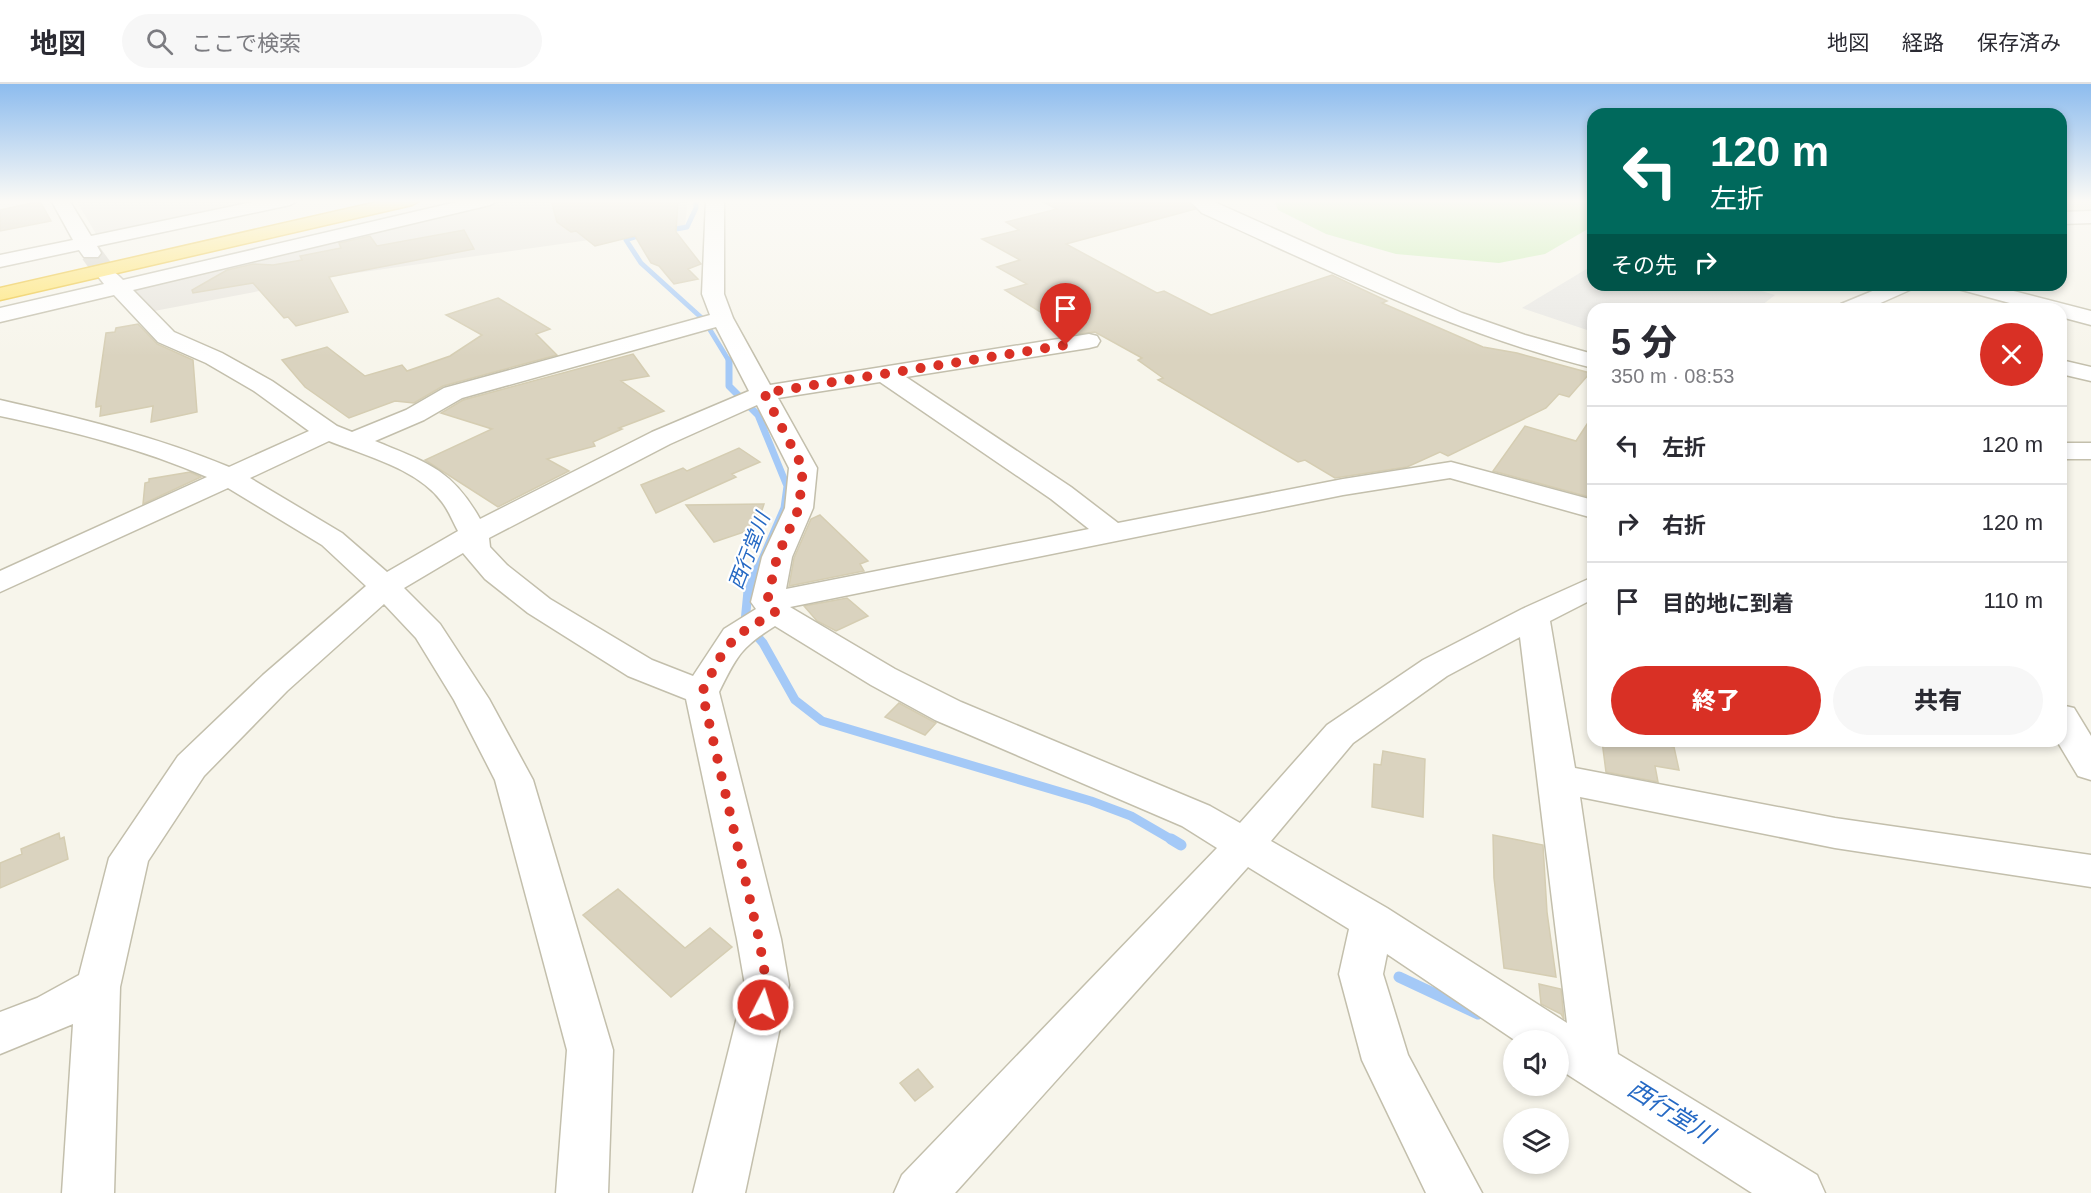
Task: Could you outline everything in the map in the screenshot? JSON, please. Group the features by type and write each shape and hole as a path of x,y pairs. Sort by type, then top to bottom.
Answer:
{"highway":[{"path":"0,282 135,252"},
{"path":"0,294 185,252"}],"street":[{"path":"92,252 99,264 166,337 214,358 341,436 437,480 455,499 474,534 476,549 489,565 539,606 639,668 702,692"},
{"path":"0,315 99,264 136,252"},
{"path":"0,261 99,264 174,252"},
{"path":"714,252 711,321 751,399 803,468 799,508 777,557 771,607"},
{"path":"1305,252 1454,318 1517,340 1587,359"},
{"path":"1865,303 1892,291"},
{"path":"1988,291 2033,303"},
{"path":"2067,312 2091,318"},
{"path":"0,583 229,477 341,436 415,415 453,393 711,321"},
{"path":"88,1193 98,987 129,858 191,766 275,683 385,586 474,534 661,438 751,399 885,374 1089,342"},
{"path":"2067,368 2091,374"},
{"path":"885,374 1061,494 1112,533"},
{"path":"0,408 104,431 173,453 229,477 332,539 385,586 428,631 471,699 514,780 591,1050 582,1193"},
{"path":"2067,451 2091,451"},
{"path":"719,1193 767,986 759,939 702,692 719,659 736,636 771,607 1112,533 1343,488 1451,470 1587,507"},
{"path":"920,1193 1245,844 1340,734 1436,668 1587,589"},
{"path":"771,607 883,676 948,711 1196,816 1245,844 1366,947 1570,1051 1799,1193"},
{"path":"1533,616 1558,778 1570,1051"},
{"path":"2067,727 2091,766"},
{"path":"1558,778 1835,833 2091,871"},
{"path":"1366,947 1386,1060 1440,1168 1456,1193"},
{"path":"0,1033 53,1012 98,987"}],"shaded area":[{"path":"282,252 506,252 349,274 149,312 127,288"},
{"path":"1587,269 1587,291 1761,291 1775,295 1765,303 1587,303 1587,330 1522,308"}],"green space":[{"path":"1388,252 1549,252 1499,263"}],"building":[{"path":"322,252 460,252 329,277 348,312 296,326 288,317 284,318 253,283 193,293 192,290 227,270 253,264 273,265 302,260 300,256"},
{"path":"644,252 691,252 701,264 688,269 698,279 674,284 659,266 651,263"},
{"path":"1005,252 1080,252 1157,293 1164,291 1211,315 1332,275 1387,301 1382,303 1483,347 1517,353 1587,372 1587,376 1569,397 1559,394 1546,408 1448,456 1440,452 1407,467 1335,478 1305,460 1298,462 1158,380 1163,378 1138,360 1142,358 1095,332 1076,334 1005,290 1027,284 997,267 1020,260"},
{"path":"498,298 550,329 536,334 557,355 443,386 414,403 395,401 349,418 305,387 282,360 327,347 365,376 402,365 407,371 450,356 482,335 446,315"},
{"path":"138,324 157,344 193,360 197,412 151,422 153,406 100,416 101,406 96,407 96,403 106,333 115,332 116,328"},
{"path":"633,354 649,376 621,381 664,411 619,428 622,429 593,442 595,446 547,459 569,471 498,507 425,460 492,429 441,413 463,400"},
{"path":"1587,424 1587,496 1493,471 1525,426 1576,441"},
{"path":"739,448 760,462 732,474 736,477 656,513 641,485 683,468 687,471"},
{"path":"190,472 201,477 143,504 145,483 149,482 149,479"},
{"path":"764,504 756,528 714,542 686,505"},
{"path":"820,515 868,561 860,564 864,571 789,586 794,558 811,519"},
{"path":"847,598 868,616 836,631 817,621 804,606"},
{"path":"899,703 936,723 925,735 885,717"},
{"path":"1603,747 1674,747 1679,770 1655,766 1658,782 1606,772"},
{"path":"1383,751 1425,759 1423,817 1372,807 1374,764 1381,765"},
{"path":"59,833 60,839 64,837 68,859 0,888 0,863 22,854 21,849"},
{"path":"1493,835 1543,845 1547,912 1556,977 1504,968 1494,878"},
{"path":"618,889 685,948 710,928 732,947 671,997 583,915"},
{"path":"1539,984 1561,989 1564,1019 1561,1014 1541,1004"},
{"path":"918,1069 933,1087 915,1101 900,1083"}],"waterway":[{"name":"西行堂川","path":"634,252 641,263 704,320 729,361"},
{"name":"西行堂川","path":"729,361 729,386 758,415 787,486 784,508 757,570"},
{"name":"西行堂川","path":"758,568 748,591 745,622 763,643 795,700 822,721 1091,801 1131,816 1174,841"},
{"name":"西行堂川","path":"1171,839 1181,845"},
{"name":"西行堂川","path":"1399,977 1478,1014"}],"tunnel":[{"path":"91,253 107,275"}],"route":[{"path":"763,1005 767,986 759,939 702,692 719,659 736,636 775,612 767,602 777,557 799,508 803,468 764,393 1066,345"}]}
